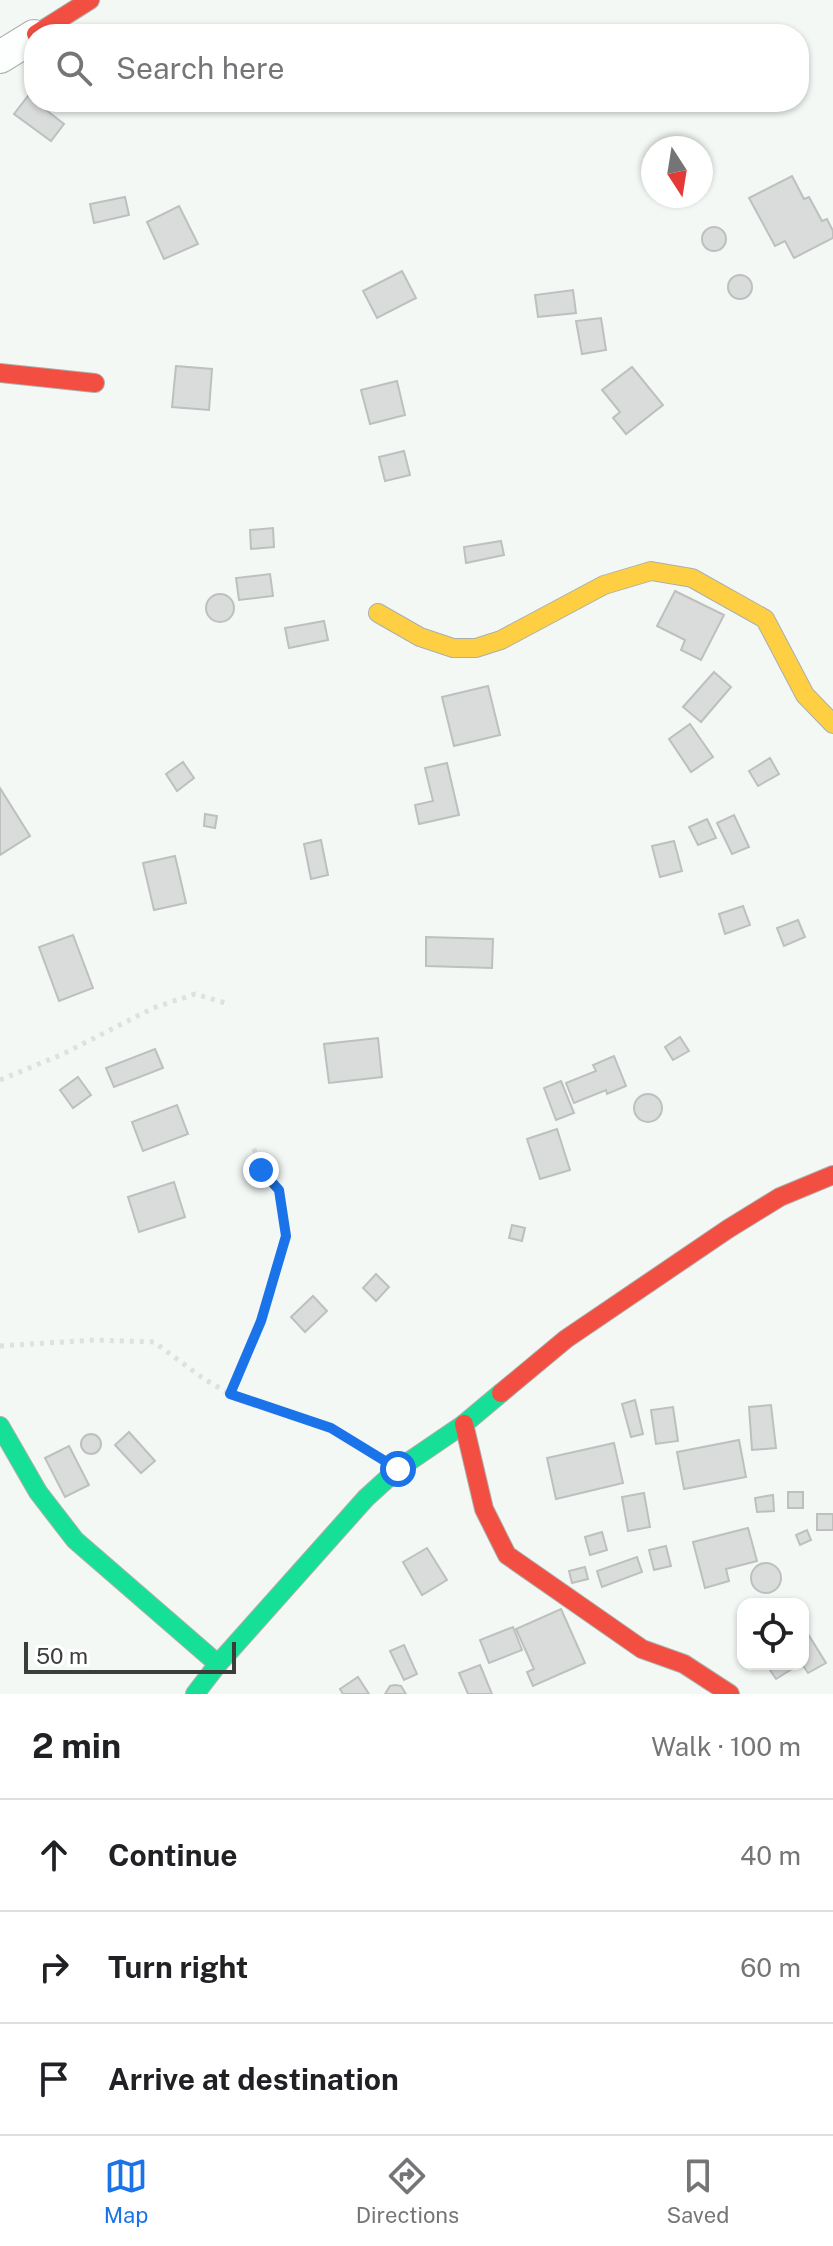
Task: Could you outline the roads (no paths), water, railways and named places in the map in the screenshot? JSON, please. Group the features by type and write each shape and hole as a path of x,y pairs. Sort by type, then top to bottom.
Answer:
{"street":[{"path":"52,24 90,0"},
{"path":"0,57 24,42"},
{"path":"0,373 95,383"},
{"path":"378,613 420,637 453,648 476,648 501,640 604,585 651,571 692,578 765,619 805,695 833,724"},
{"path":"195,1694 366,1498 398,1469 464,1424 566,1339 728,1229 780,1197 833,1175"},
{"path":"464,1424 486,1514 496,1540 507,1555 642,1649 684,1664 730,1694"},
{"path":"0,1426 38,1492 75,1540 218,1664"}]}
